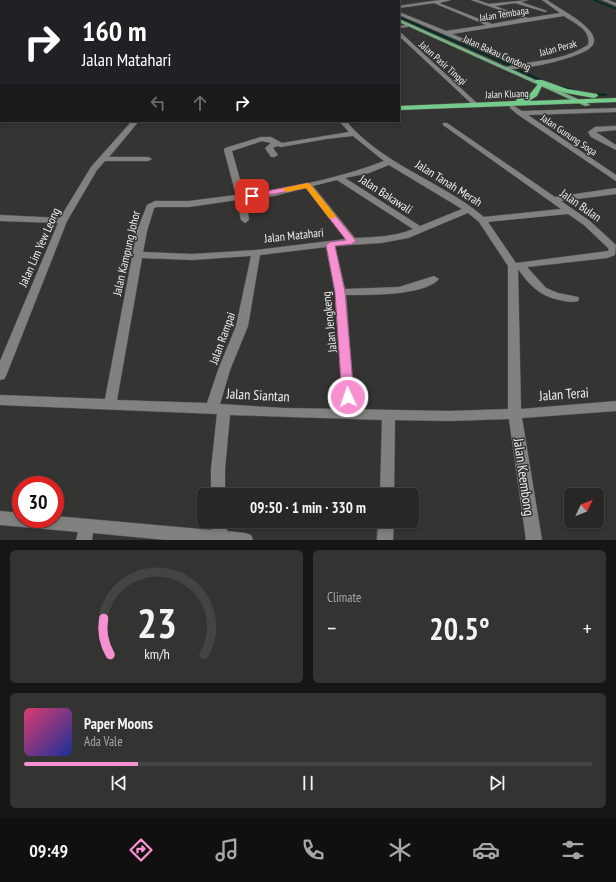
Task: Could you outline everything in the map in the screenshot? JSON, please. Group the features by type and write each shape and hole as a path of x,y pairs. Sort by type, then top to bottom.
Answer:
{"highway":[{"path":"493,104 525,100 534,95 538,90 539,84 566,91 616,100"},
{"name":"Jalan Kluang","path":"400,111 512,107 616,100"},
{"name":"Jalan Kluang","path":"400,108 493,104 616,104"}],"main road":[{"name":"Jalan Bakau Condong","path":"401,25 507,68 580,103"},
{"name":"Jalan Bakau Condong","path":"401,25 539,84"}],"street":[{"path":"400,7 449,0"},
{"path":"473,0 528,19"},
{"path":"489,5 526,0"},
{"name":"Jalan Perak","path":"507,68 565,57 578,53 590,46 592,39 590,33 544,0"},
{"path":"604,0 615,4"},
{"path":"514,1 545,11"},
{"path":"434,2 493,25"},
{"path":"400,13 521,66"},
{"name":"Jalan Tembaga","path":"446,33 565,14"},
{"name":"Jalan Pasir Tinggi","path":"402,40 476,105"},
{"name":"Jalan Gunung Soga","path":"512,107 616,179"},
{"path":"519,113 616,110"},
{"name":"Jalan Lim Yew Leong","path":"0,376 63,221 94,169 135,122"},
{"name":"Jalan Tanah Merah","path":"343,122 354,134 390,162 469,209 482,220 516,265 540,290 551,296 574,299"},
{"path":"245,220 241,197 228,151 234,147 266,139 276,144 284,144 354,134 355,128 351,122"},
{"name":"Jalan Bulan","path":"445,124 552,200 570,211 597,231 615,248 612,253 607,255 516,265"},
{"name":"Jalan Gunung Soga","path":"616,128 595,129 592,133 616,148"},
{"path":"274,155 269,148 276,144"},
{"path":"103,158 148,158"},
{"name":"Jalan Kampung Johor","path":"110,404 125,320 139,255 142,231 150,207 153,205 189,204 274,193 339,178 390,162"},
{"name":"Jalan Bakawali","path":"339,178 420,230"},
{"path":"308,185 352,241"},
{"path":"552,200 616,191"},
{"name":"Jalan Matahari","path":"139,255 192,257 256,253 330,245 352,241 381,240 405,236 469,209"},
{"path":"482,220 570,211"},
{"path":"0,218 63,221"},
{"name":"Jalan Jengkeng","path":"330,245 340,292 348,397"},
{"name":"Jalan Rampai","path":"218,488 218,409 224,370 242,326 256,253"},
{"path":"515,414 516,265"},
{"path":"340,292 382,293 400,291 416,287 434,279"},
{"name":"Jalan Siantan","path":"0,400 284,413 448,416 515,414"},
{"name":"Jalan Terai","path":"515,414 616,406"},
{"path":"387,488 389,414"},
{"name":"Jalan Keembong","path":"515,414 534,540"},
{"path":"0,518 86,533 245,540"},
{"path":"218,528 219,539"},
{"path":"385,540 386,528"}],"waterway":[{"path":"594,0 616,9"},
{"path":"400,17 500,61"},
{"path":"498,60 509,65"},
{"path":"517,69 544,82"},
{"path":"561,87 573,90"},
{"path":"594,94 606,95"}],"slow traffic":[{"path":"287,190 308,185 332,216"}],"route":[{"path":"252,196 274,193 308,185 352,241 330,245 336,266 340,292 344,326 348,397"}]}
